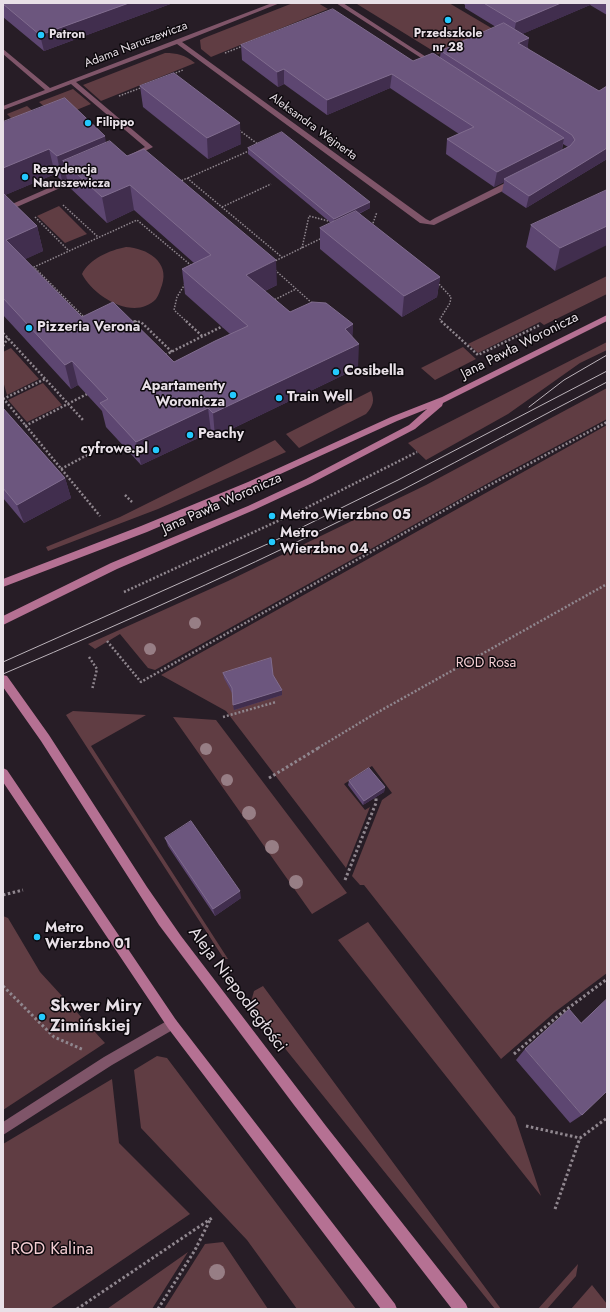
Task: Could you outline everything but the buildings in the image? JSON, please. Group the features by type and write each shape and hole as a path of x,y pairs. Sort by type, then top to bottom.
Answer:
{"street":[{"name":"Adama Naruszewicza","path":"3,108 277,3"},
{"path":"339,3 442,70"},
{"name":"Aleksandra Wejnerta","path":"177,41 423,221 431,223 438,220 522,178"},
{"path":"3,51 49,90"},
{"path":"72,82 150,147 122,159"},
{"path":"3,211 87,174"},
{"name":"Jana Pawła Woronicza","path":"3,583 144,529 251,484 394,419 445,399 607,318"},
{"name":"Jana Pawła Woronicza","path":"3,621 114,566 251,508 348,462 412,428 445,399"},
{"name":"Aleja Niepodległości","path":"3,679 79,790 163,920 217,994 358,1179 461,1309"},
{"path":"3,774 172,1024 390,1309"},
{"path":"3,1129 108,1061 172,1024"}],"path":[{"path":"169,76 249,44"},
{"path":"99,104 143,87"},
{"path":"234,126 260,146"},
{"path":"173,184 250,150 257,150"},
{"path":"187,178 283,258"},
{"path":"222,207 271,184"},
{"path":"61,204 98,237"},
{"path":"33,216 69,251"},
{"path":"301,248 309,216 336,223"},
{"path":"90,317 82,316 34,267 137,220 195,269"},
{"path":"312,303 271,266 301,248 328,235"},
{"path":"188,280 176,297 174,310 202,336"},
{"path":"434,280 446,289 452,297 452,302 440,319 443,324 478,356 540,325"},
{"path":"269,302 296,289"},
{"path":"126,320 141,322 172,352"},
{"path":"165,355 229,323"},
{"path":"3,333 83,420"},
{"path":"3,346 8,338"},
{"path":"45,379 3,399 100,516"},
{"path":"25,426 96,390"},
{"path":"107,641 141,682 475,493 607,422"},
{"path":"124,592 306,508 417,452"},
{"path":"61,469 90,454"},
{"path":"125,495 132,502"},
{"path":"268,778 371,716 607,584"},
{"path":"89,657 97,669 92,690"},
{"path":"223,717 276,702"},
{"path":"346,880 376,803 376,797"},
{"path":"3,895 23,890"},
{"path":"514,1054 558,1015 607,979"},
{"path":"3,986 54,1037 108,1061"},
{"path":"555,1209 580,1138 607,1118"},
{"path":"526,1126 580,1138"},
{"path":"77,1309 212,1218 195,1250 158,1309"}],"green space":[{"path":"293,3 318,3 328,9 211,57 201,49 200,40 204,38"},
{"name":"Przedszkole nr 28","path":"449,3 493,29 438,54 357,4"},
{"path":"165,53 181,55 195,63 101,101 83,85"},
{"path":"73,89 91,104 57,118 39,102"},
{"path":"27,106 45,122 13,120 7,114"},
{"path":"59,206 87,234 65,243 37,216"},
{"path":"126,247 149,253 160,263 163,270 164,277 156,299 147,305 137,308 126,307 104,298 87,282 82,274 90,264 101,256 113,250"},
{"path":"607,276 607,294 544,325 540,322 478,353 468,344"},
{"path":"607,342 607,350 580,363 508,414 426,460 408,443"},
{"path":"463,347 476,359 435,380 421,368"},
{"path":"11,348 39,379 7,395 3,381 3,352"},
{"path":"43,383 62,405 27,422 8,400"},
{"path":"607,388 607,419 499,477 155,670 148,668 120,634 95,649 88,644 228,581 426,485"},
{"path":"371,391 373,403 366,414 299,448 286,434"},
{"name":"ROD Rosa","path":"607,425 607,973 555,1012 501,1059 364,885 360,885 352,876 382,800 392,793 372,766 344,784 365,810 370,807 346,868 226,711 161,675"},
{"path":"275,440 286,452 158,509 48,551 46,547 120,517"},
{"path":"73,711 146,715 91,746 228,959 224,959 66,715"},
{"path":"173,717 216,720 347,893 312,914"},
{"name":"Skwer Miry Zimińskiej","path":"3,916 8,918 40,972 105,1043 3,1110"},
{"path":"368,922 515,1117 541,1196 338,940"},
{"path":"263,986 501,1309 495,1309 279,1041 251,1002 254,991"},
{"path":"157,1056 167,1058 356,1309 297,1309 247,1240 141,1128 134,1070"},
{"name":"ROD Kalina","path":"112,1079 119,1143 190,1214 50,1309 3,1309 3,1144"},
{"path":"223,1242 268,1309 164,1309 205,1244"},
{"path":"188,1252 152,1309 107,1309"},
{"path":"578,1264 576,1276 547,1309 538,1309"},
{"path":"592,1285 607,1304 607,1309 571,1309"}],"tram line":[{"path":"529,407 564,380 607,355"},
{"path":"3,662 272,542 398,480 607,371"},
{"path":"3,674 155,608 355,514 607,382"}],"place":[{"name":"Przedszkole nr 28","path":"448,20"},
{"name":"Patron","path":"41,35"},
{"name":"Filippo","path":"88,123"},
{"name":"Rezydencja Naruszewicza","path":"25,177"},
{"name":"Pizzeria Verona","path":"29,328"},
{"name":"Cosibella","path":"336,372"},
{"name":"Apartamenty Woronicza","path":"233,395"},
{"name":"Train Well","path":"279,398"},
{"name":"Peachy","path":"190,435"},
{"name":"cyfrowe.pl","path":"156,450"},
{"name":"Metro Wierzbno 05","path":"272,516"},
{"name":"Metro Wierzbno 04","path":"272,542"},
{"name":"Metro Wierzbno 01","path":"37,937"},
{"name":"Skwer Miry Zimińskiej","path":"42,1017"}]}
